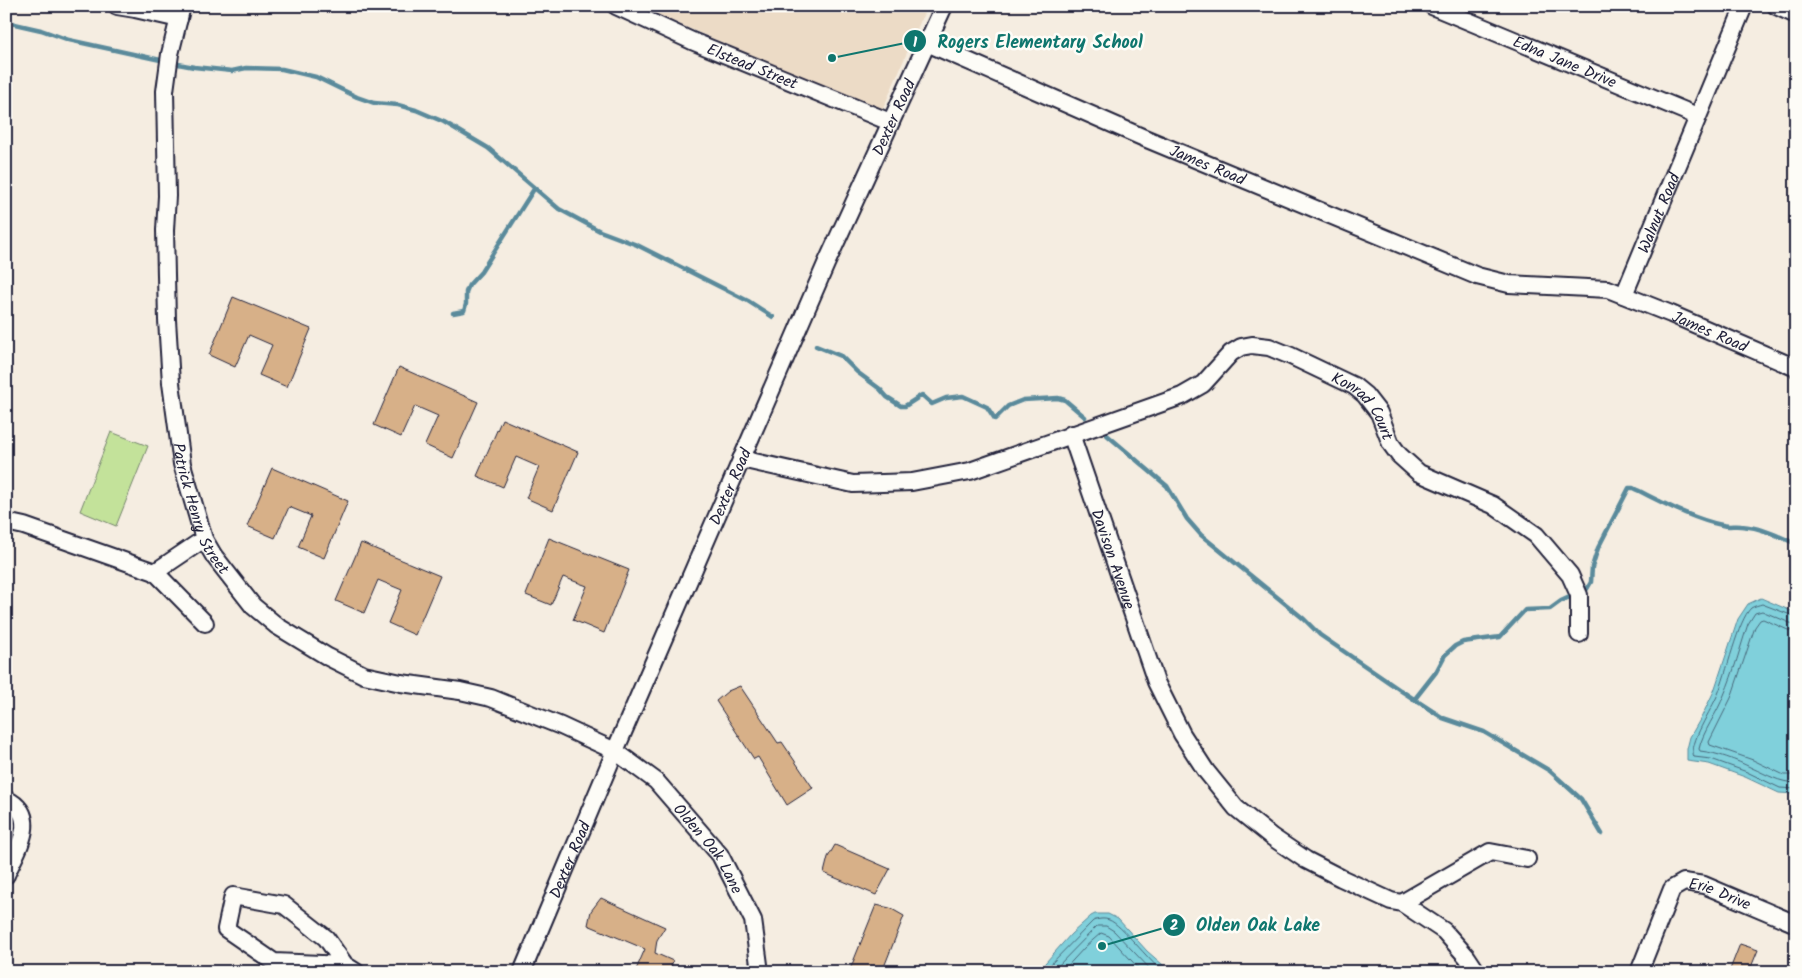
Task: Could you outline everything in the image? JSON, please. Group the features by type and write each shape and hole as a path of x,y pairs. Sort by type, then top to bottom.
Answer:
{"street":[{"path":"117,6 180,13"},
{"name":"Elstead Street","path":"616,6 692,41 890,122"},
{"name":"Dexter Road","path":"522,972 741,459 890,122 944,6"},
{"name":"Edna Jane Drive","path":"1432,6 1697,116"},
{"name":"Walnut Road","path":"1624,295 1744,6"},
{"path":"1776,6 1796,15"},
{"name":"Patrick Henry Street","path":"180,13 170,54 165,91 168,196 165,240 167,320 171,383 182,464 204,539 214,556 253,606 277,626 328,658 364,674 401,683 491,698 561,726 615,751"},
{"name":"James Road","path":"927,44 1425,256 1490,280 1509,284 1608,289 1796,368"},
{"name":"Konrad Court","path":"1071,434 1182,396 1203,384 1222,361 1241,347 1252,345 1284,353 1354,386 1379,413 1391,444 1399,455 1419,473 1493,505 1536,535 1570,575 1578,595 1579,634"},
{"path":"741,459 852,484 912,482 970,471 1071,434"},
{"name":"Davison Avenue","path":"1071,434 1156,682 1182,734 1206,771 1236,808 1272,837 1306,860 1341,878 1391,901 1402,903 1444,931 1467,957 1477,972"},
{"path":"6,522 24,526 155,572 205,623"},
{"path":"155,572 204,539"},
{"name":"Olden Oak Lane","path":"615,751 656,782 720,855 753,920 760,972"},
{"path":"6,799 15,804 24,814 25,825 6,875"},
{"path":"1402,903 1490,852 1527,859"},
{"name":"Erie Drive","path":"1639,972 1672,889 1684,882 1704,885 1796,924"},
{"path":"233,896 284,905 326,938 350,968 274,962 226,929 233,896"}],"shaded area":[{"path":"637,6 927,6 882,111"}],"green space":[{"path":"111,432 148,446 116,526 80,511"}],"water":[{"path":"1761,598 1796,613 1796,794 1779,793 1745,777 1709,764 1687,761 1690,737 1714,691 1738,619 1748,604"},
{"path":"1095,914 1108,914 1118,919 1147,951 1171,972 1037,972 1071,934"}],"building":[{"path":"233,297 311,329 287,387 259,375 272,345 249,335 235,367 209,355"},
{"path":"399,367 478,402 453,458 425,445 438,416 415,406 401,437 374,425"},
{"path":"502,419 578,452 553,510 526,498 539,467 516,457 503,487 477,476"},
{"path":"272,468 348,501 324,558 298,547 311,516 289,507 275,538 247,526"},
{"path":"549,538 629,570 604,633 573,620 587,586 563,577 551,605 526,595"},
{"path":"361,543 440,576 415,635 388,623 402,590 378,580 364,613 336,601"},
{"path":"740,686 778,743 782,742 813,788 787,805 758,757 754,759 716,701 728,691"},
{"path":"835,845 890,869 876,895 824,873 828,857"},
{"path":"601,898 665,927 657,940 655,953 673,961 669,972 635,972 645,949 588,925 591,911"},
{"path":"876,905 890,908 904,916 882,972 849,972"},
{"path":"1740,944 1758,950 1749,972 1729,972"}],"waterway":[{"path":"6,22 41,30 69,40 165,61"},
{"path":"173,63 232,71 246,68 282,69 316,77 374,103 398,105 416,110 444,122 488,148 559,209 600,231 637,245 748,301 773,317"},
{"path":"453,313 464,311 466,292 469,285 481,272 534,189"},
{"path":"816,346 841,356 857,372 901,406 905,406 922,395 932,404 946,398 963,396 987,407 995,419 1008,406 1023,400 1058,398 1065,400 1085,417"},
{"path":"1107,435 1167,486 1187,519 1201,535 1304,619 1320,635 1443,718 1484,732 1550,771 1581,799 1602,834"},
{"path":"1414,700 1436,672 1445,655 1455,646 1463,642 1500,637 1525,610 1550,609 1561,601 1587,589 1591,582 1592,567 1598,548 1629,488 1633,488 1699,519 1724,526 1755,528 1796,544"}],"place":[{"name":"Rogers Elementary School","path":"832,58"},
{"name":"Olden Oak Lake","path":"1102,946"}]}
